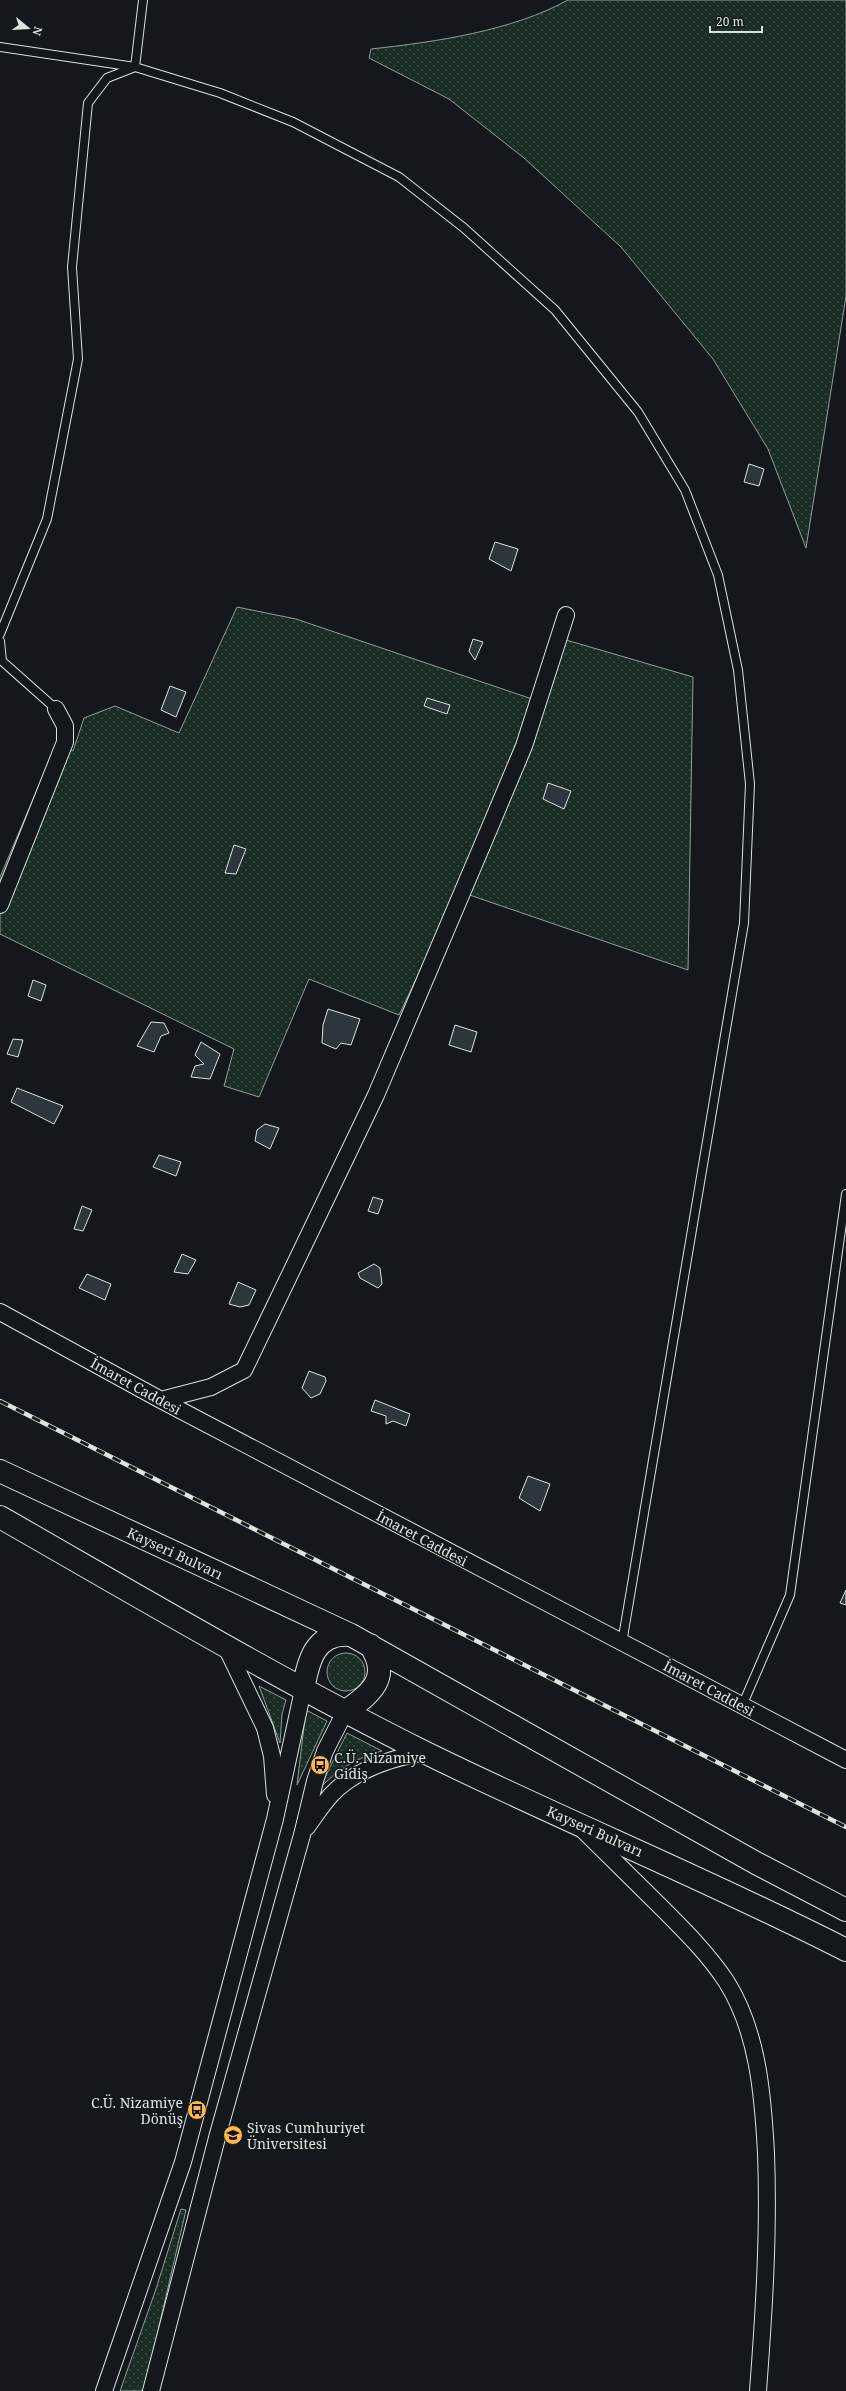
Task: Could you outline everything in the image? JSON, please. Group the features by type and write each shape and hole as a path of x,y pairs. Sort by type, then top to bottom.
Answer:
{"highway":[{"name":"Kayseri Bulvarı","path":"0,1471 351,1635"},
{"path":"0,1517 226,1647 346,1712 366,1697 376,1685 378,1660 370,1645"},
{"path":"303,1690 309,1665 320,1643 332,1636 351,1635 756,1863 846,1910"},
{"name":"Kayseri Bulvarı","path":"346,1712 425,1752 703,1880 846,1950"}],"street":[{"path":"161,1400 211,1387 244,1370 376,1095 524,746 566,615"},
{"path":"0,905 65,742 64,726 56,709"},
{"name":"İmaret Caddesi","path":"0,1312 161,1400 846,1760"},
{"path":"226,1647 259,1714 269,1742 274,1772 276,1819"},
{"path":"104,2391 183,2162 276,1819 303,1690"},
{"path":"151,2391 218,2134 302,1835 320,1765 346,1712"},
{"path":"302,1835 332,1794 347,1782 393,1758 425,1752"},
{"path":"576,1822 702,1949 726,1982 746,2025 757,2066 762,2108 768,2209 766,2290 758,2391"}],"lane":[{"path":"135,67 143,0"},
{"path":"0,47 135,67 220,93 293,122 399,177 464,228 555,310 638,412 685,490 718,575 738,670 750,784 744,923 622,1643"},
{"path":"0,634 47,519 78,359 72,267 88,103 107,78 135,67"},
{"path":"0,641 2,661 56,709"},
{"path":"742,1706 790,1595 846,1194"}],"green space":[{"path":"568,0 846,0 846,296 806,548 768,449 713,359 621,247 524,158 449,99 369,58 371,49 421,43 472,34 523,20"},
{"path":"237,607 296,619 535,700 566,640 693,677 688,970 458,891 399,1015 309,979 259,1097 224,1086 234,1049 0,934 0,877 57,743 73,751 84,718 115,706 179,733"},
{"path":"342,1653 350,1653 360,1658 364,1665 364,1679 360,1686 350,1691 342,1691 332,1686 330,1683 327,1676 327,1668 332,1658 335,1656"},
{"path":"259,1686 286,1700 282,1714 280,1743"},
{"path":"306,1710 327,1721 297,1785"},
{"path":"347,1733 382,1751 355,1761 340,1770 319,1789"},
{"path":"181,2209 186,2210 144,2391 120,2391 156,2289"}],"building":[{"path":"749,464 764,469 759,486 744,482"},
{"path":"495,542 518,549 511,571 489,559"},
{"path":"473,639 483,642 475,660 469,651"},
{"path":"170,686 186,692 176,717 161,710"},
{"path":"427,698 450,705 447,714 424,706"},
{"path":"548,783 571,791 564,809 543,799"},
{"path":"234,845 246,849 236,874 225,873"},
{"path":"33,980 46,985 41,1001 28,996"},
{"path":"328,1009 360,1019 351,1045 341,1043 336,1049 322,1043 323,1025"},
{"path":"151,1022 164,1023 169,1033 161,1036 154,1052 137,1046"},
{"path":"455,1025 477,1032 471,1052 449,1045"},
{"path":"13,1039 23,1040 18,1057 7,1054"},
{"path":"201,1042 220,1054 210,1079 191,1077 195,1066 204,1064 195,1055"},
{"path":"17,1088 63,1106 54,1124 11,1102"},
{"path":"265,1124 279,1128 270,1149 255,1141 257,1130"},
{"path":"159,1155 181,1162 176,1176 153,1167"},
{"path":"373,1197 383,1200 378,1214 368,1211"},
{"path":"82,1206 92,1210 83,1231 74,1229"},
{"path":"182,1254 196,1260 188,1274 174,1272"},
{"path":"374,1264 380,1268 382,1284 378,1288 360,1278 358,1273"},
{"path":"87,1274 111,1284 105,1300 79,1288"},
{"path":"238,1282 256,1290 249,1305 240,1307 229,1304"},
{"path":"309,1371 325,1377 326,1381 320,1394 311,1398 302,1388"},
{"path":"375,1400 410,1414 406,1426 393,1421 386,1424 386,1416 371,1411"},
{"path":"528,1476 550,1484 540,1511 519,1498"},
{"path":"846,1590 846,1605 840,1603"}],"railway":[{"path":"0,1401 846,1827"}],"place":[{"name":"C.Ü. Nizamiye Gidiş","path":"320,1765"},
{"name":"C.Ü. Nizamiye Dönüş","path":"197,2110"},
{"name":"Sivas Cumhuriyet Üniversitesi","path":"233,2135"}]}
